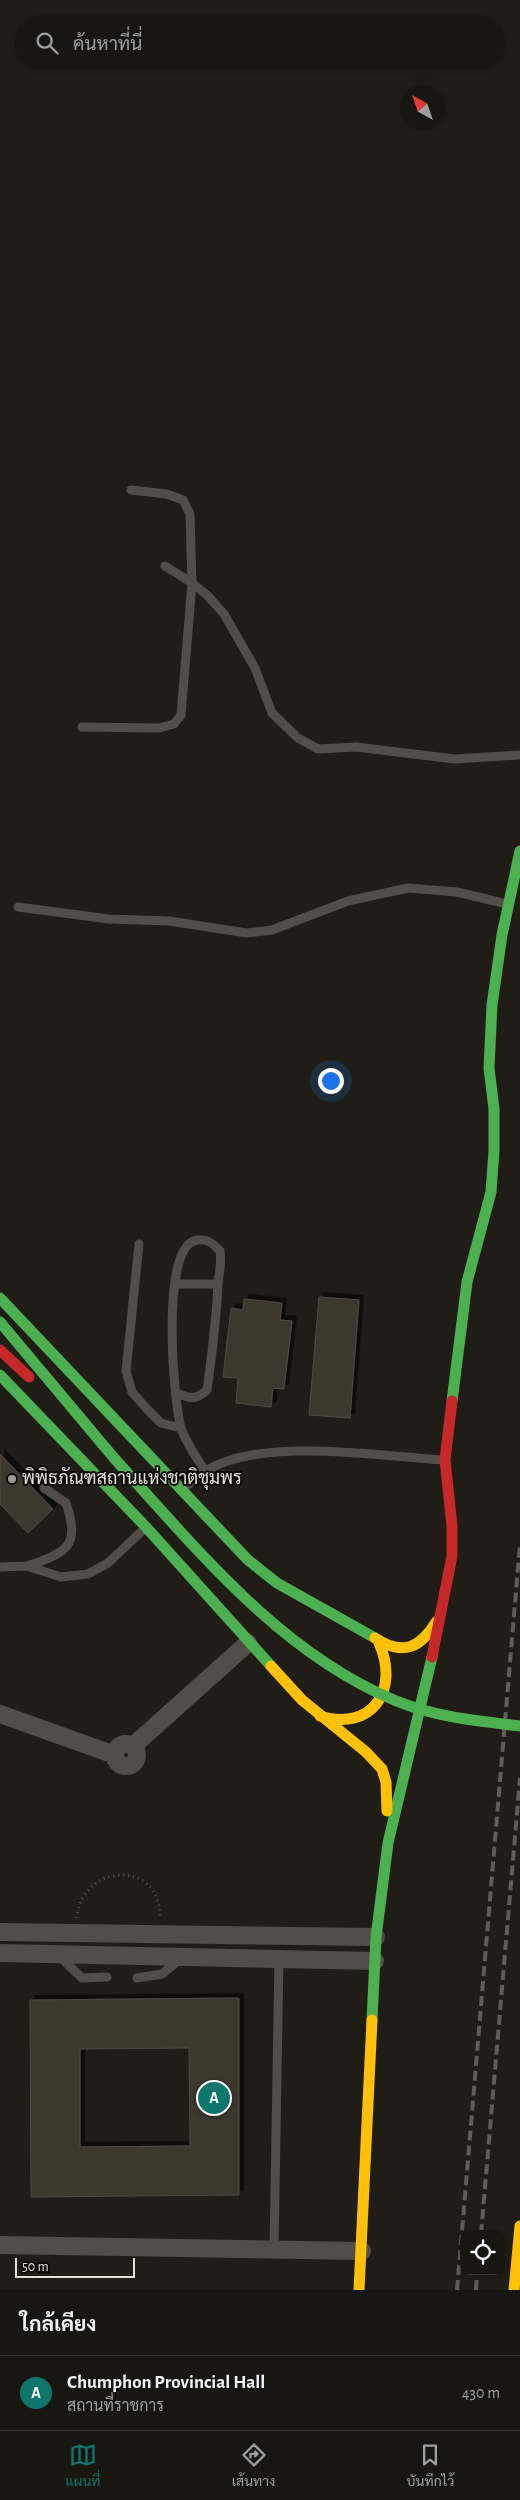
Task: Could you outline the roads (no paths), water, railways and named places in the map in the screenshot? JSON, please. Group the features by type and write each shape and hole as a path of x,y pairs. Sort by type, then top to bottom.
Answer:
{"main road":[{"path":"359,2290 376,1937 388,1844 408,1752 420,1683 442,1613 452,1556 452,1526 445,1460 467,1282 491,1192 494,1126 489,1068 489,1039 492,1005 508,904 520,851"},
{"path":"0,1298 183,1489 248,1560 277,1583 367,1632 385,1653 397,1662"},
{"path":"0,1322 114,1458 252,1605 284,1634 320,1661 404,1705 437,1716 476,1723 520,1726"},
{"path":"0,1350 114,1458"},
{"path":"0,1375 146,1528 248,1642 320,1716 366,1752 382,1769 386,1782 388,1844"},
{"path":"378,1643 403,1648 414,1647 425,1639 442,1613"},
{"path":"341,1721 358,1718 372,1709 382,1697 389,1673 385,1653"},
{"path":"320,1716 341,1721 377,1746"},
{"path":"395,1751 408,1752"},
{"path":"514,2290 520,2226"}],"street":[{"path":"0,1714 115,1755 116,1760 122,1766 132,1765 137,1757 133,1746 248,1642"},
{"path":"0,1932 376,1937"},
{"path":"54,1954 55,1933"},
{"path":"0,1953 375,1961"},
{"path":"0,2245 362,2252"}],"lane":[{"path":"82,727 159,728 174,724 181,715 192,583 190,514 183,500 167,494 131,490"},
{"path":"165,566 192,583 224,614 255,668 272,713 298,738 318,749 356,748 455,759 520,755"},
{"path":"18,907 109,919 169,922 247,933 272,930 348,901 408,888 456,892 508,904"},
{"path":"177,1393 190,1399 199,1397 207,1390 218,1302 218,1284 222,1267 220,1251 206,1240 196,1240 188,1243 181,1252 175,1284 172,1365 182,1428 205,1471"},
{"path":"139,1244 126,1371 132,1392 146,1409 161,1423 182,1428"},
{"path":"175,1284 218,1284"},
{"path":"183,1489 205,1471 234,1459 268,1452 307,1451 445,1460"},
{"path":"0,1567 27,1566 56,1556 66,1548 72,1534 66,1503 44,1488"},
{"path":"27,1566 62,1577 88,1574 108,1563 146,1528"},
{"path":"54,1954 64,1958 82,1978 107,1977"},
{"path":"137,1978 162,1974 185,1957"},
{"path":"274,2250 279,1959"}],"railway":[{"path":"457,2290 520,1544"},
{"path":"481,2230 520,1778"},
{"path":"476,2290 477,2275"}],"place":[{"name":"พิพิธภัณฑสถานแห่งชาติชุมพร","path":"12,1479"},
{"name":"Chumphon Provincial Hall","path":"214,2098"}]}
